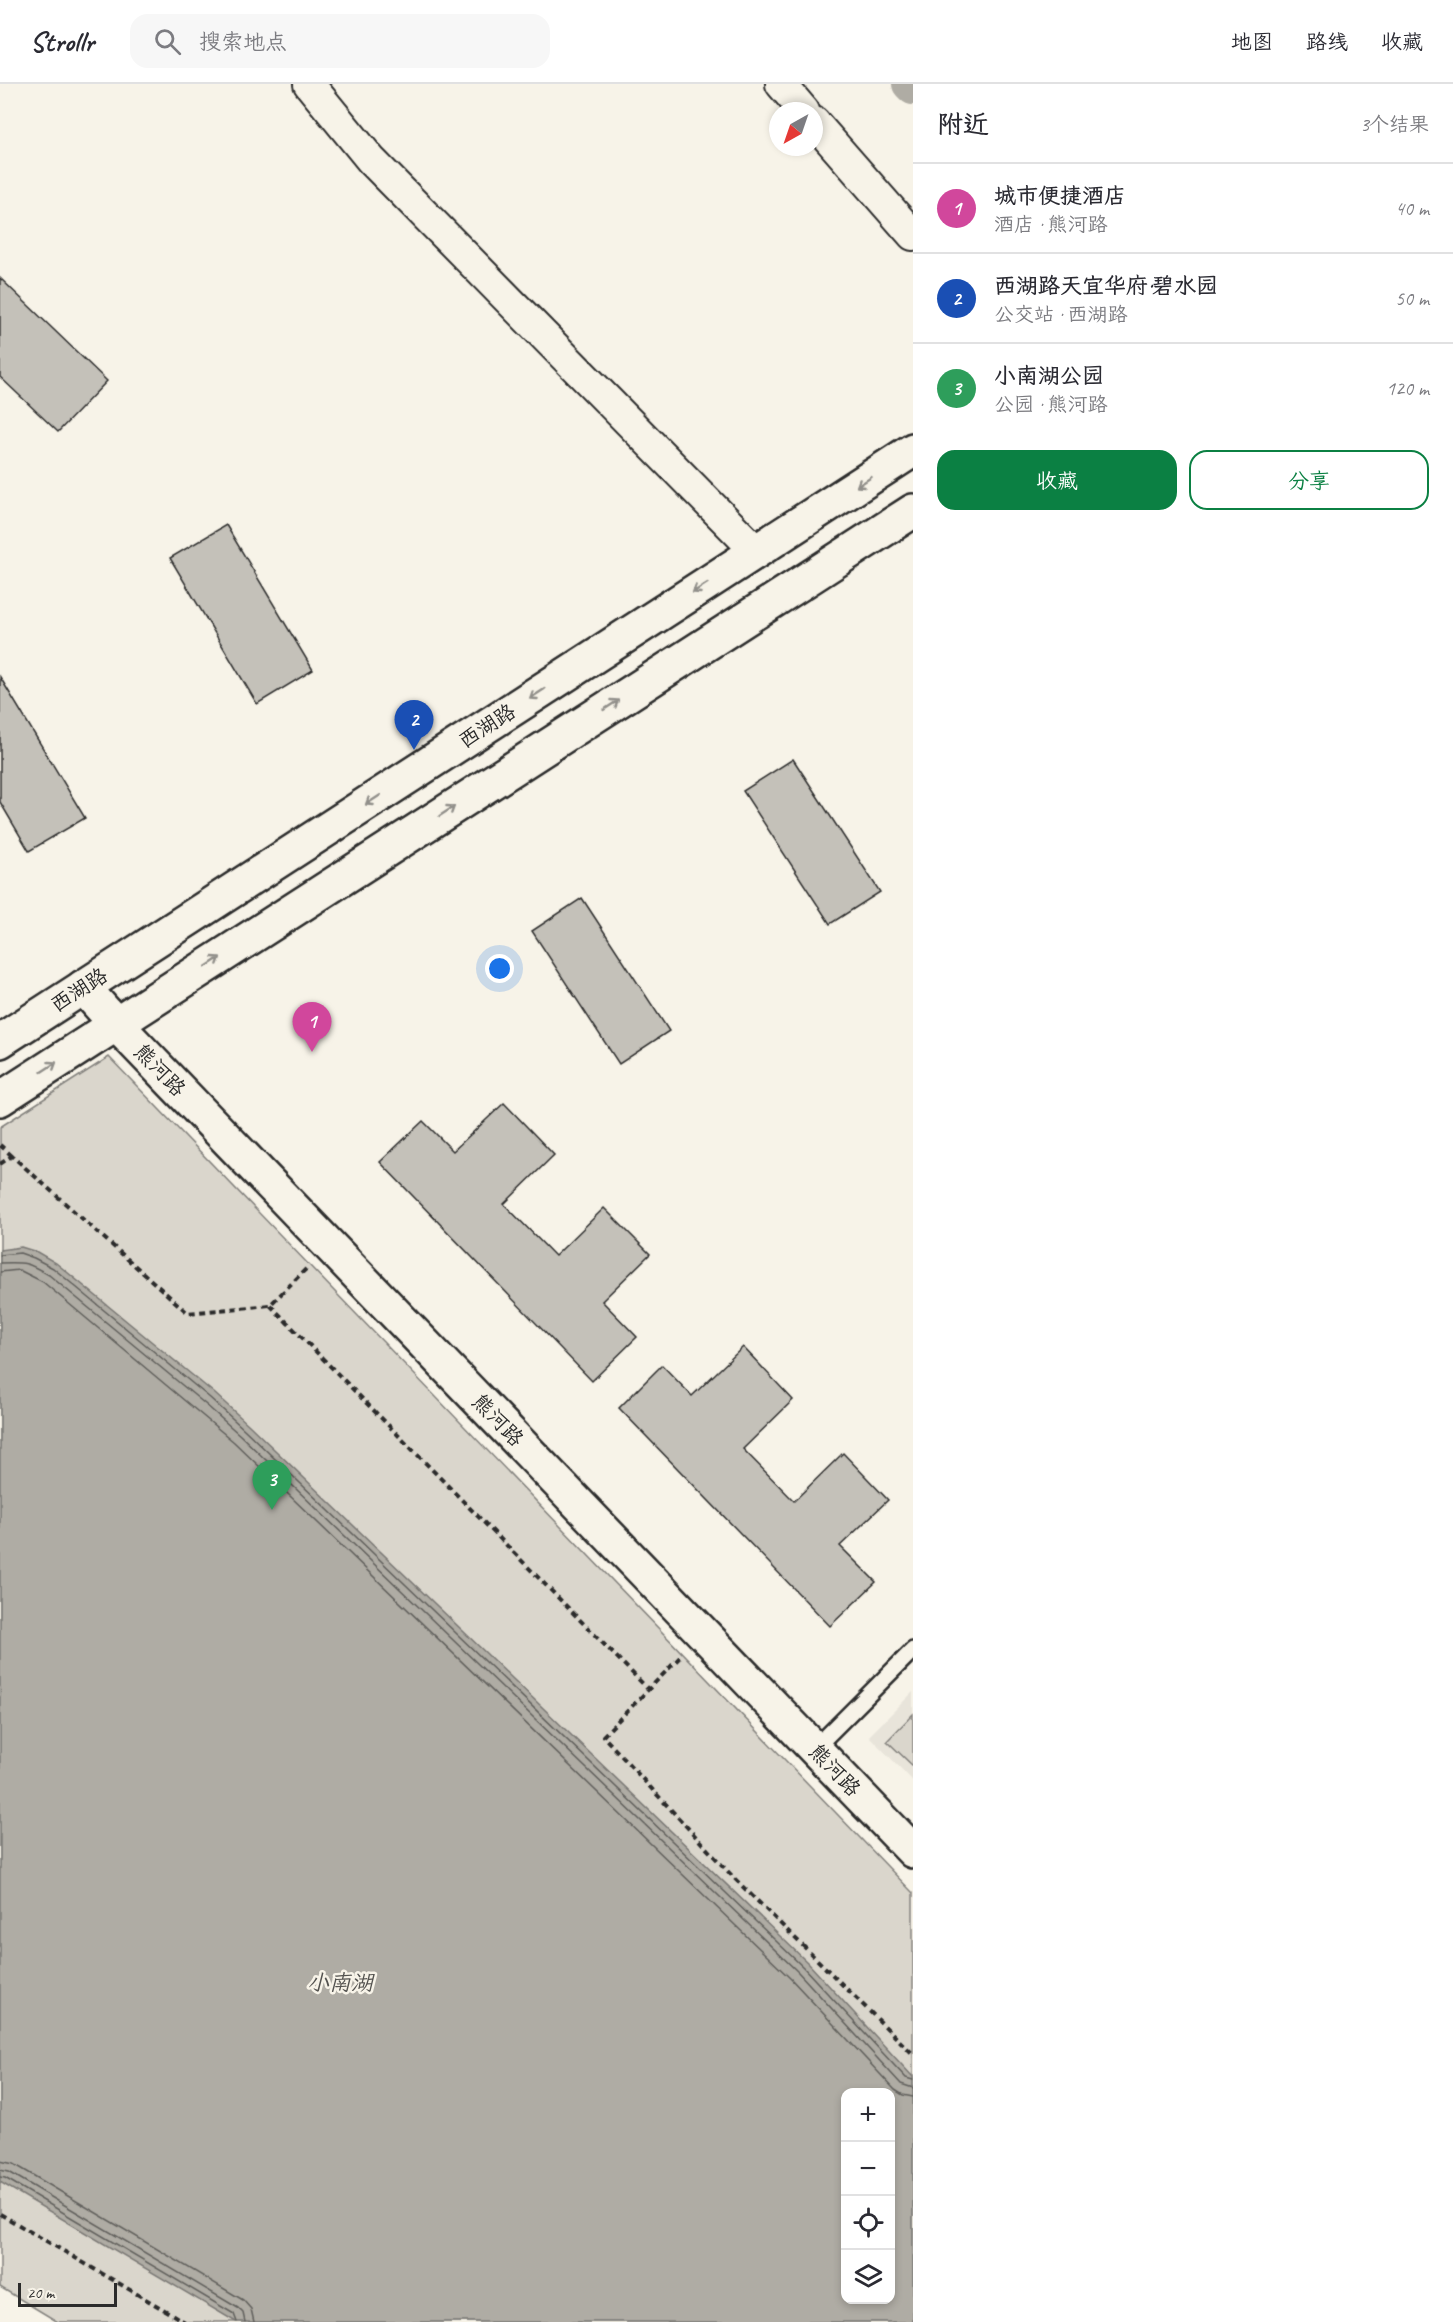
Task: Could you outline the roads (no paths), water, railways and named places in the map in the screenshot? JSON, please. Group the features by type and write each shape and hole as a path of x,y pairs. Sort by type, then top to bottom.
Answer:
{"main road":[{"name":"西湖路","path":"0,1041 913,450"},
{"path":"0,1099 913,511"},
{"name":"熊河路","path":"83,987 116,1024 913,1851"}],"street":[{"path":"309,84 370,160 757,552"},
{"path":"781,84 796,102"},
{"path":"823,132 913,235"}],"lane":[{"path":"814,1749 913,1650"}],"water":[{"name":"小南湖","path":"21,1247 37,1252 56,1263 214,1393 249,1425 808,1963 913,2077 913,2322 236,2322 0,2182 0,1250"}],"waterway":[{"path":"909,84 913,88"}],"place":[{"name":"西湖路天宜华府·碧水园","path":"414,750"},
{"name":"城市便捷酒店","path":"312,1052"},
{"name":"小南湖公园","path":"272,1510"}]}
